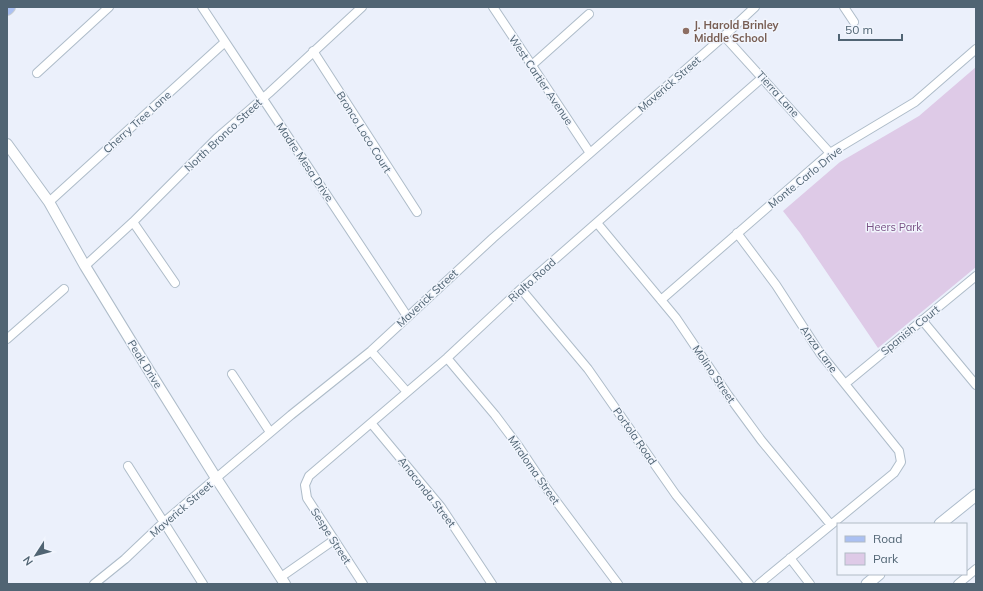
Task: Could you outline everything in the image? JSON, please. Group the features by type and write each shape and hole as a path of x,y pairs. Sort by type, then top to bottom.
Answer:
{"main road":[{"path":"941,523 976,495"},
{"path":"867,584 878,575"}],"street":[{"path":"36,73 109,7"},
{"name":"Madre Mesa Drive","path":"202,7 407,316"},
{"name":"North Bronco Street","path":"85,266 133,222 217,138 362,7"},
{"name":"West Cartier Avenue","path":"493,7 590,153"},
{"name":"Maverick Street","path":"94,584 125,559 164,522 270,432 371,351 407,316 493,238 724,36 755,7"},
{"path":"844,7 854,22"},
{"path":"532,66 590,14"},
{"name":"Tierra Lane","path":"724,36 763,77 830,153"},
{"name":"Cherry Tree Lane","path":"49,202 225,42"},
{"name":"Monte Carlo Drive","path":"661,300 830,153 915,102 976,49"},
{"name":"Bronco Loco Court","path":"313,51 417,212"},
{"name":"Rialto Road","path":"305,485 308,476 447,358 521,289 763,77"},
{"name":"Peak Drive","path":"7,144 49,202 85,266 216,478 283,580"},
{"path":"133,222 175,283"},
{"name":"Molino Street","path":"597,223 676,318 728,395 757,434 830,525"},
{"name":"Anza Lane","path":"737,233 776,286 820,353 898,451 901,462 894,473 830,525"},
{"name":"Spanish Court","path":"845,384 976,276"},
{"path":"7,339 64,289"},
{"name":"Portola Road","path":"521,289 588,370 676,495 749,584"},
{"path":"922,320 976,385"},
{"path":"371,351 407,392"},
{"name":"Miraloma Street","path":"447,358 495,415 519,447 547,489 618,584"},
{"path":"232,374 270,432"},
{"name":"Anaconda Street","path":"371,423 441,507 492,584"},
{"path":"128,466 203,584"},
{"name":"Sespe Street","path":"305,485 307,498 363,584"},
{"path":"759,584 830,525"},
{"path":"283,580 334,540"},
{"path":"790,558 810,584"},
{"path":"958,584 976,569"}],"green space":[{"name":"Heers Park","path":"976,67 976,267 878,348 800,233 783,211 840,162 919,116"}],"place":[{"name":"J. Harold Brinley Middle School","path":"686,31"}]}
